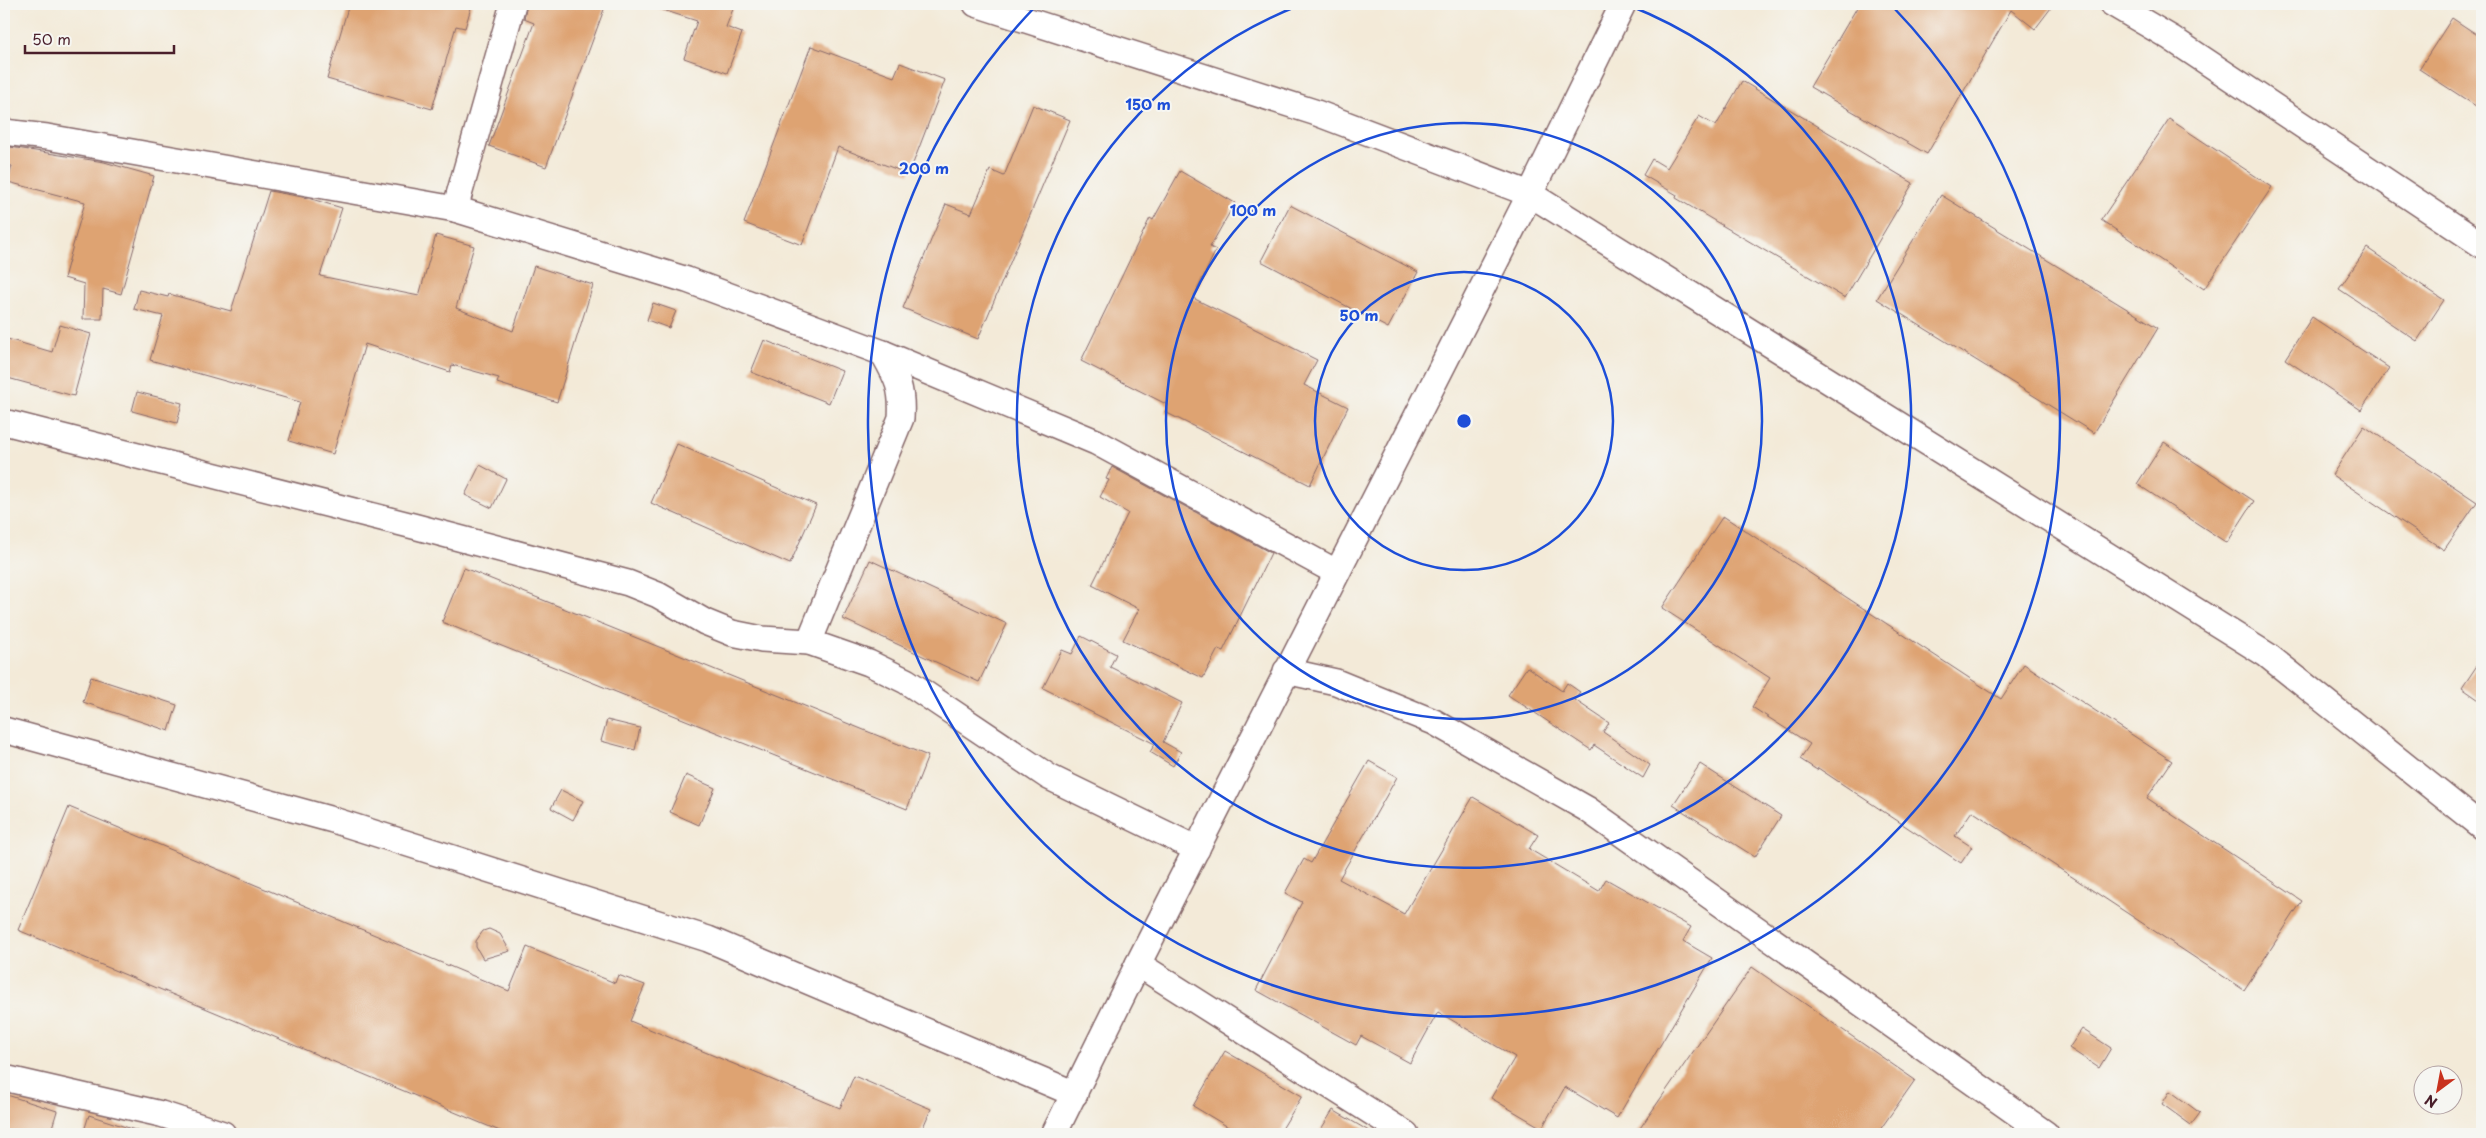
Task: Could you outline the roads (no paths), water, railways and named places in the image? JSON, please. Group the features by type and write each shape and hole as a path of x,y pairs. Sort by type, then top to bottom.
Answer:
{"street":[{"path":"455,208 513,4"},
{"path":"976,4 1314,112 1530,194 2267,655 2482,827"},
{"path":"1054,1134 1336,572 1530,194 1624,4"},
{"path":"2113,4 2171,38 2482,245"},
{"path":"4,132 56,139 455,208 687,280 883,353 1096,442 1336,572"},
{"path":"809,642 901,418 903,396 896,376 883,353"},
{"path":"4,422 417,527 628,583 658,595 705,622 732,633 762,639 809,642 869,663 906,681 1049,777 1197,849"},
{"path":"1286,671 1336,682 1434,722 1587,809 2046,1134"},
{"path":"4,730 333,820 708,939 1075,1094"},
{"path":"1138,964 1406,1134"},
{"path":"4,1078 161,1114 223,1134"}]}
